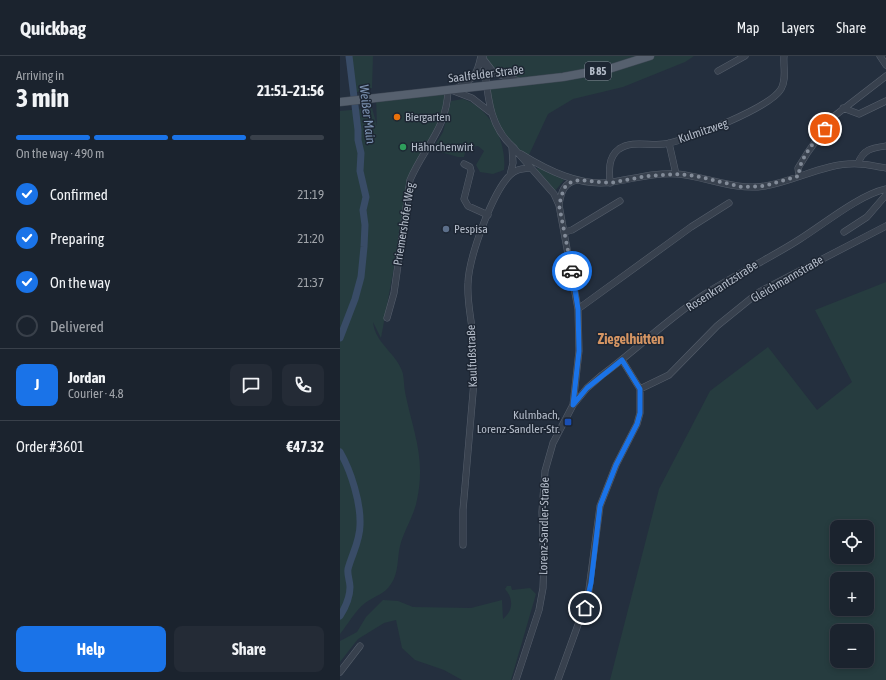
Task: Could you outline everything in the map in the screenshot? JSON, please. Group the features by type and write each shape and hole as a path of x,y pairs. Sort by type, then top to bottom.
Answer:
{"main road":[{"name":"Saalfelder Straße","path":"340,102 563,77 612,68 650,56"}],"street":[{"path":"718,71 745,56"},
{"name":"Kulmitzweg","path":"610,183 611,160 618,149 634,144 655,145 669,142 736,120 778,94 784,83 784,56"},
{"path":"880,56 886,65"},
{"path":"483,58 494,73 520,81"},
{"path":"483,58 485,86 491,113 511,145 532,160 566,176 580,180 610,183 647,176 676,174 696,176 742,187 764,186 823,169 858,164 886,168"},
{"path":"451,90 468,82 475,76 483,58"},
{"path":"799,176 798,168 833,117 886,76"},
{"path":"451,90 472,98 491,113"},
{"name":"Priemershofer Weg","path":"387,318 394,293 410,180 417,162 429,149 438,132 444,117 451,90"},
{"path":"843,108 859,114 886,101"},
{"path":"669,142 676,174"},
{"name":"Lorenz-Sandler-Straße","path":"511,145 554,194 559,205 578,309 579,351 573,405 553,443 545,471 542,512 544,562 543,588 539,610 516,680"},
{"name":"Kaulfußstraße","path":"463,545 463,510 474,380 468,280 471,265 488,215 494,200 509,177 513,163 511,145"},
{"path":"858,164 865,151 886,146"},
{"path":"509,177 519,169 530,168 532,160"},
{"path":"464,164 470,167 471,171 464,199 468,206 488,215"},
{"path":"559,205 562,192 566,185 580,180"},
{"name":"Rosenkrantzstraße","path":"573,405 587,388 704,295 749,267 791,244 856,203 877,191 886,189"},
{"path":"844,232 867,217 886,195"},
{"path":"565,232 572,230 620,201"},
{"path":"578,309 691,227 729,203"},
{"name":"Gleichmannstraße","path":"640,389 669,375 717,326 759,292 886,226"},
{"path":"558,680 588,597 600,506 616,465 637,424 640,413 640,389 622,360"},
{"path":"340,672 360,646"}],"green space":[{"path":"350,56 373,56 372,88 354,93"},
{"path":"486,56 694,56 685,62 623,87 573,99 548,114 528,157 511,145 491,113 485,86 516,81 494,73"},
{"path":"448,90 444,114 410,180 381,338 373,322 378,337 396,361 403,374 405,392 415,432 419,457 420,471 417,500 414,512 400,546 397,570 394,580 385,591 361,606 340,634 340,111 372,108 377,126 376,98"},
{"path":"463,99 482,110 495,128 503,149 504,170 493,174 480,172 476,165 484,151 478,146 468,148 464,157 458,157 437,151 435,145 443,132 451,101"},
{"path":"539,168 564,180 555,191 537,172 536,169"},
{"path":"886,282 886,680 610,680 659,489 710,391 768,347 817,410 852,382 815,310"},
{"path":"507,586 511,586 512,590 530,588 536,594 511,680 462,680 444,670 415,660 402,648 396,620 384,623 358,639 340,662 340,641 357,632 366,617 383,600 398,601 413,607 471,608 502,600 503,619 509,612 511,605 510,597 505,589"}],"waterway":[{"name":"Weißer Main","path":"340,338 355,299 361,277 365,225 363,210 366,197 360,171 361,153 358,140 349,56"},
{"name":"Weißer Main","path":"340,452 348,468 354,487 360,516 360,531 348,569 350,587 349,595 340,616"}],"way so far":[{"path":"572,271 559,205 564,188 571,182 580,180 610,183 647,176 676,174 696,176 742,187 764,186 799,176 798,168 825,129"}],"place":[{"name":"Biergarten","path":"397,117"},
{"name":"Hähnchenwirt","path":"403,147"},
{"name":"Pespisa","path":"446,229"},
{"name":"Kulmbach, Lorenz-Sandler-Str.","path":"568,422"}],"district":[{"name":"Ziegelhütten","path":"631,339"}],"route":[{"path":"572,271 578,309 579,351 573,405 587,388 622,360 640,389 640,413 637,424 616,465 600,506 596,526 591,583 585,608"}]}
